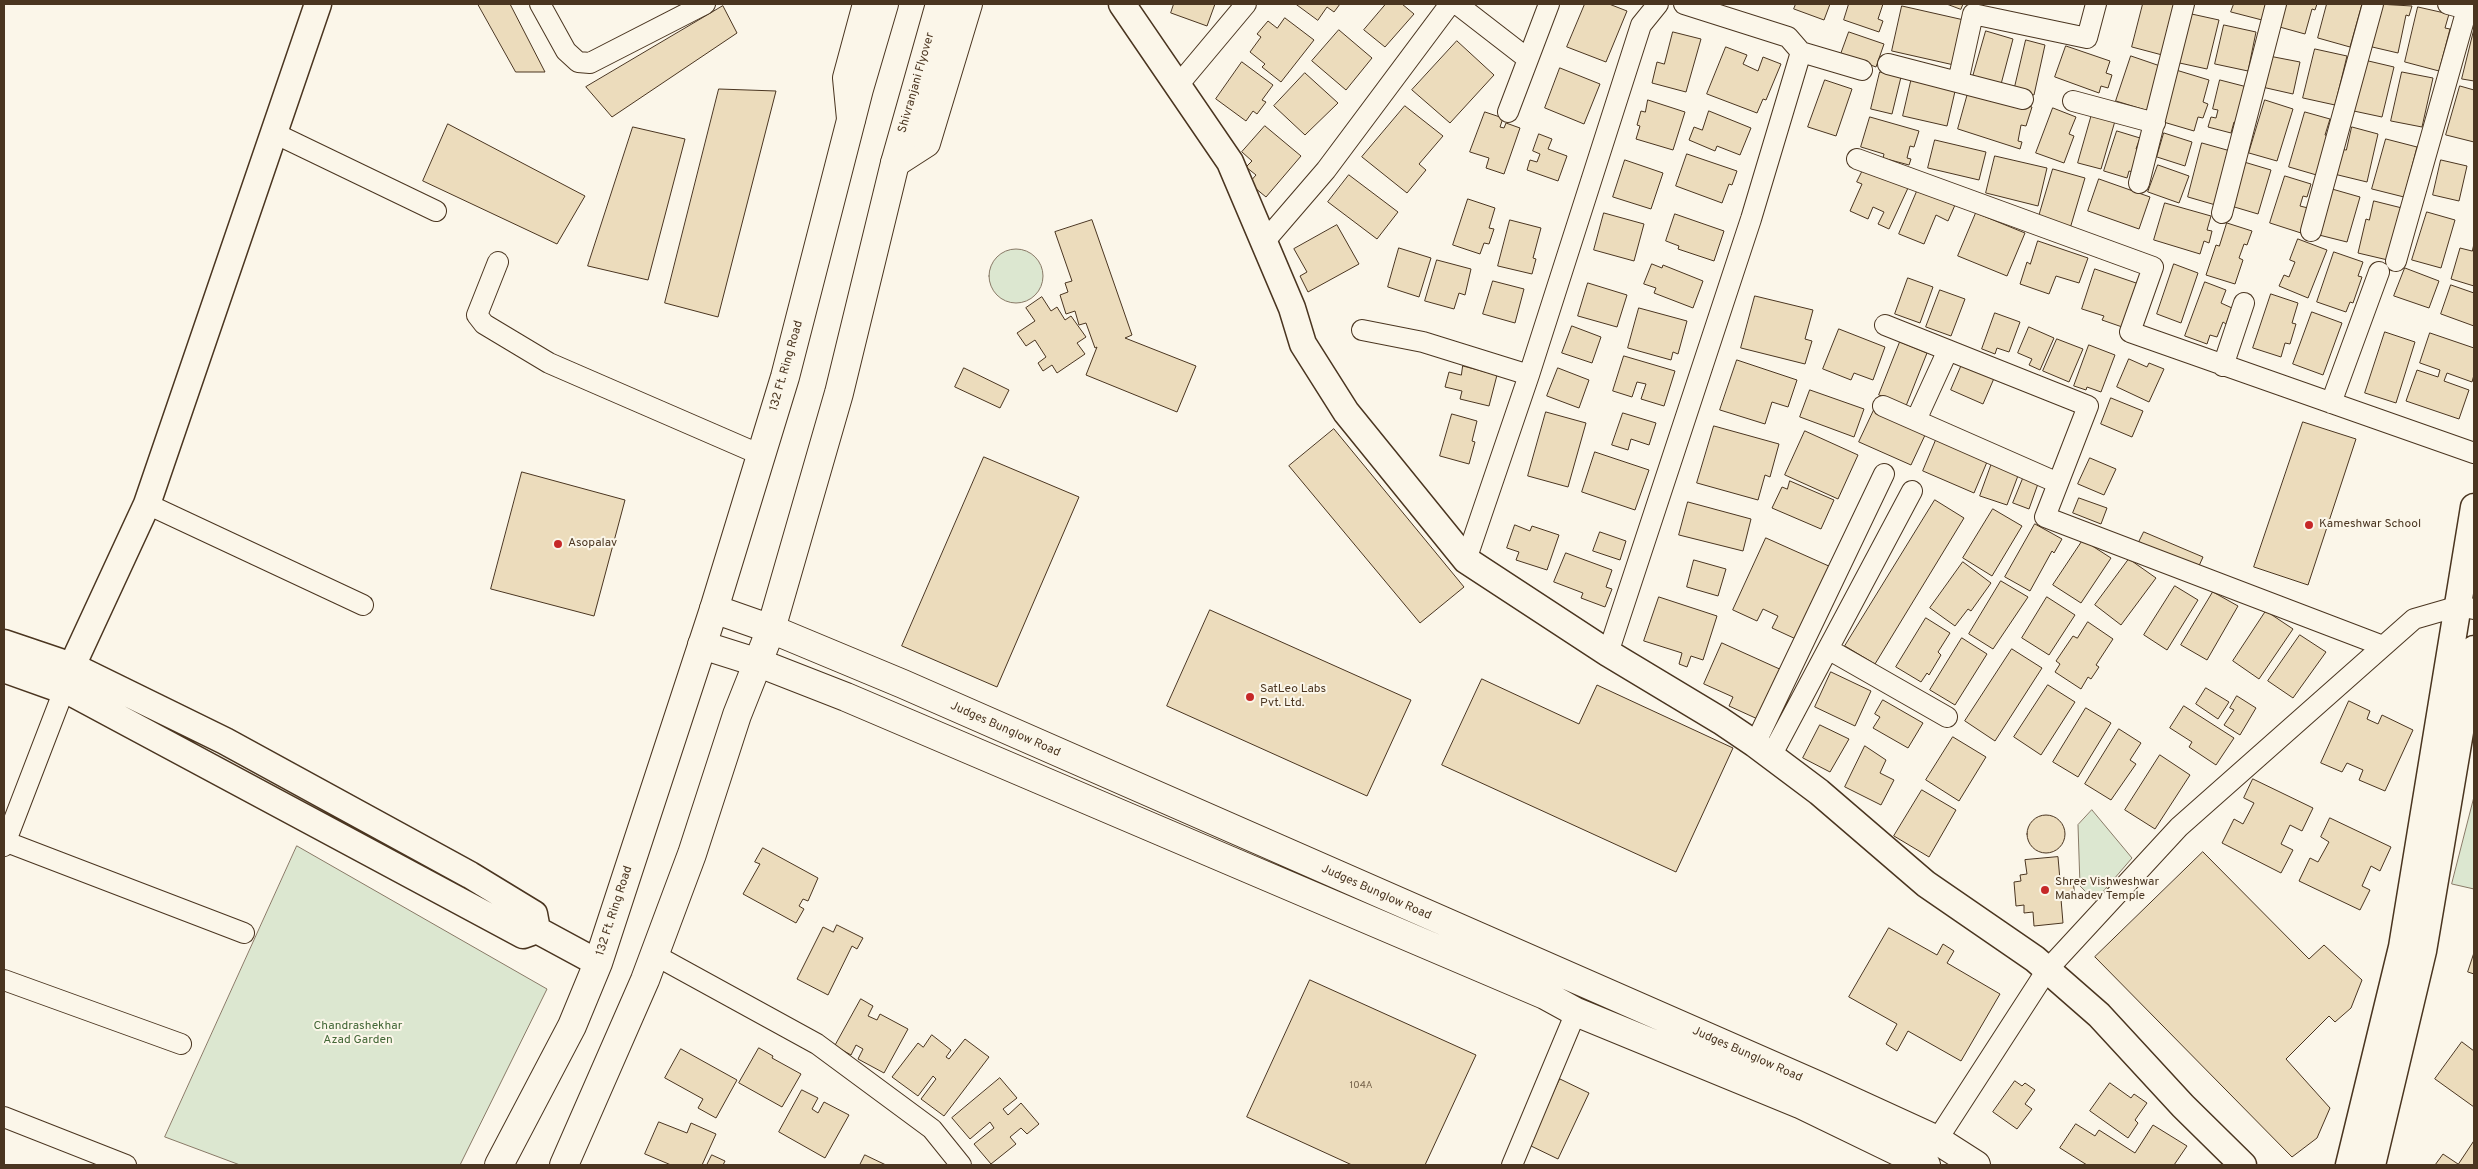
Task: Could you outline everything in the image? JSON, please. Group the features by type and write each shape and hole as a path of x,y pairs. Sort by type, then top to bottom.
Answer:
{"main road":[{"path":"851,121 847,78 867,4"},
{"path":"851,121 884,4"},
{"name":"Shivranjani Flyover","path":"895,163 912,97 940,4"},
{"path":"566,1165 617,1048 692,854 737,715 771,629 839,393 895,163 926,143 968,4"},
{"name":"132 Ft. Ring Road","path":"499,1165 572,1026 598,963 714,609 785,377 851,121"},
{"name":"Judges Bunglow Road","path":"714,609 771,629 903,684 1937,1140 1976,1165"},
{"name":"Judges Bunglow Road","path":"702,645 759,663 846,697 1518,984 1576,1012 1800,1104 1924,1165"}],"street":[{"path":"244,933 4,843 72,666 148,504 318,4"},
{"path":"540,4 566,52 578,62 590,63 705,4"},
{"path":"1122,4 1179,84 1230,162 1292,308 1303,344 1346,412 1466,560 1608,653 1721,720 1819,792 1926,884 2035,959 2099,1015 2183,1106 2243,1165"},
{"path":"1179,84 1246,4"},
{"path":"1264,242 1326,170 1450,4"},
{"path":"1457,4 1528,59"},
{"path":"1508,112 1549,4"},
{"path":"1466,560 1529,375 1641,25 1658,4"},
{"path":"1684,4 1788,37 1801,52 1862,70"},
{"path":"1958,82 1973,14 2007,12 2087,38 2096,4"},
{"path":"2139,183 2184,4"},
{"path":"2222,213 2276,4"},
{"path":"2311,231 2373,4"},
{"path":"2331,403 2388,267 2463,8"},
{"path":"1608,653 1748,229 1801,52"},
{"path":"1888,64 2023,99"},
{"path":"2073,101 2155,123"},
{"path":"274,133 436,211"},
{"path":"1857,159 2153,267 2130,332 2474,453"},
{"path":"498,262 477,315 484,324 550,363 761,455"},
{"path":"2223,366 2244,302"},
{"path":"1885,325 2088,406 2045,517 2383,646"},
{"path":"1362,330 1423,342 1529,375"},
{"path":"1916,420 1948,350"},
{"path":"1883,406 2058,483"},
{"path":"1763,750 1884,474"},
{"path":"1763,750 1828,649 1912,491"},
{"path":"148,504 363,605"},
{"path":"2350,1165 2402,946 2467,608 2474,507"},
{"path":"1937,1140 2047,970 2180,827 2414,619 2467,608"},
{"path":"4,643 72,666 225,740 470,875 534,914 537,930"},
{"path":"1828,649 1947,716"},
{"path":"2372,1165 2423,951 2474,650"},
{"path":"4,669 64,690 290,808 522,935 537,930 598,963"},
{"path":"653,954 817,1044 932,1129 961,1165"},
{"path":"4,980 181,1044"},
{"path":"1512,1165 1576,1012"},
{"path":"4,1117 126,1165"}],"green space":[{"path":"1016,249 1026,251 1035,257 1041,266 1043,276 1041,286 1035,295 1026,301 1016,303 1006,301 997,295 991,286 989,276 991,266 997,257 1006,251"},
{"path":"2474,797 2474,889 2452,884"},
{"path":"2092,810 2132,858 2095,901 2080,886 2078,825"},
{"name":"Chandrashekhar Azad Garden","path":"297,846 547,989 460,1165 240,1165 165,1137"}],"building":[{"path":"478,4 510,4 545,72 516,72"},
{"path":"1174,4 1215,4 1207,26 1171,13"},
{"path":"1296,4 1340,4 1334,12 1327,7 1318,20"},
{"path":"1386,4 1402,4 1414,14 1385,47 1364,30"},
{"path":"1585,4 1609,4 1627,11 1606,62 1567,47"},
{"path":"1796,4 1830,4 1824,20 1794,9"},
{"path":"1849,4 1883,4 1878,19 1883,21 1879,32 1844,20"},
{"path":"1947,4 1963,4 1961,9"},
{"path":"2143,4 2175,4 2166,56 2132,47"},
{"path":"2234,4 2266,4 2262,20 2231,12"},
{"path":"2282,4 2317,4 2315,10 2312,9 2305,34 2276,26"},
{"path":"2327,4 2362,4 2350,47 2318,38"},
{"path":"2378,4 2412,6 2409,16 2406,15 2398,53 2368,46"},
{"path":"723,6 737,33 612,117 586,87"},
{"path":"1902,6 1964,20 1954,65 1892,51"},
{"path":"2418,7 2449,14 2445,28 2450,29 2439,71 2405,62"},
{"path":"2187,13 2219,20 2207,69 2175,62"},
{"path":"1285,18 1314,40 1281,82 1262,67 1265,64 1250,52 1261,37 1257,34 1268,21 1277,28"},
{"path":"2224,25 2256,32 2248,71 2215,64"},
{"path":"2474,29 2474,81 2462,79"},
{"path":"1339,30 1372,58 1346,90 1312,61"},
{"path":"1986,31 2013,39 2000,88 1972,80"},
{"path":"1673,32 1701,39 1686,92 1652,83 1657,62 1664,64"},
{"path":"1849,32 1884,44 1876,67 1841,54"},
{"path":"2026,40 2045,45 2034,95 2014,91"},
{"path":"1457,41 1494,75 1450,123 1412,90"},
{"path":"2066,46 2110,61 2106,73 2112,75 2108,88 2101,86 2099,93 2055,77"},
{"path":"1726,47 1747,55 1743,64 1758,71 1763,57 1781,64 1766,100 1763,99 1757,113 1707,94"},
{"path":"2315,49 2347,56 2335,105 2303,98"},
{"path":"2131,56 2166,68 2152,112 2116,101"},
{"path":"2269,56 2300,62 2293,94 2262,87"},
{"path":"2360,59 2394,67 2382,117 2349,110"},
{"path":"1242,62 1273,85 1262,100 1266,102 1257,114 1253,111 1246,121 1216,99"},
{"path":"1560,68 1600,84 1584,124 1545,108"},
{"path":"2176,70 2209,80 2203,102 2208,104 2203,118 2198,117 2194,131 2160,121"},
{"path":"1880,72 1901,77 1892,114 1871,109"},
{"path":"2402,72 2433,78 2422,127 2391,121"},
{"path":"1305,73 1338,103 1305,135 1274,106"},
{"path":"1912,77 1956,87 1947,126 1903,116"},
{"path":"1825,80 1852,89 1836,136 1808,127"},
{"path":"2220,80 2251,88 2237,123 2234,122 2231,133 2208,127 2211,117 2216,118 2218,110 2213,109"},
{"path":"2460,86 2474,90 2474,142 2446,135"},
{"path":"719,89 776,91 718,317 665,303"},
{"path":"1968,93 1998,98 2032,107 2026,126 2021,125 2018,141 2022,142 2020,149 1958,129"},
{"path":"1648,100 1685,112 1673,150 1636,139 1640,126 1637,125 1641,111 1645,112"},
{"path":"2265,100 2293,109 2277,161 2249,153"},
{"path":"1405,106 1443,136 1419,164 1426,170 1407,193 1362,157"},
{"path":"2053,108 2076,117 2069,134 2074,136 2064,163 2036,153"},
{"path":"1709,111 1751,128 1740,155 1717,146 1715,151 1689,140 1694,127 1702,130"},
{"path":"1485,112 1503,118 1500,127 1504,128 1506,123 1520,128 1504,174 1486,168 1489,158 1470,152"},
{"path":"2305,112 2330,119 2325,135 2328,136 2320,176 2289,167"},
{"path":"2092,114 2115,121 2101,169 2078,163"},
{"path":"1870,117 1919,131 1914,147 1910,146 1907,158 1911,159 1909,165 1883,158 1884,154 1861,147"},
{"path":"448,124 585,196 557,244 423,181"},
{"path":"1265,126 1301,156 1266,197 1249,183 1256,175 1246,167 1252,161 1242,152"},
{"path":"633,127 685,139 648,280 588,266"},
{"path":"2352,127 2378,134 2367,182 2334,174 2340,149 2346,150"},
{"path":"2117,131 2140,138 2136,149 2139,150 2133,172 2129,171 2127,178 2104,171"},
{"path":"2164,133 2192,142 2185,166 2157,157"},
{"path":"1539,134 1552,139 1548,149 1567,156 1558,181 1527,170 1530,160 1537,162 1540,154 1533,151"},
{"path":"2386,139 2417,147 2404,197 2372,189"},
{"path":"1935,140 1986,152 1979,180 1928,168"},
{"path":"2202,143 2234,152 2219,206 2188,197"},
{"path":"1687,154 1737,171 1732,185 1729,184 1722,203 1676,186"},
{"path":"1995,156 2047,168 2038,206 1986,193"},
{"path":"1625,160 1663,173 1651,209 1613,197"},
{"path":"2441,160 2467,166 2459,201 2433,195"},
{"path":"2244,162 2271,170 2258,214 2231,206"},
{"path":"2158,165 2189,176 2179,203 2148,192"},
{"path":"1864,168 1908,188 1889,229 1878,224 1884,212 1873,207 1868,219 1850,211 1862,184 1857,182"},
{"path":"2053,169 2085,178 2069,232 2037,223"},
{"path":"1349,175 1398,212 1377,239 1328,202"},
{"path":"2285,176 2311,184 2307,197 2303,196 2300,206 2308,208 2301,233 2270,223"},
{"path":"2099,179 2150,197 2139,229 2088,211"},
{"path":"1918,189 1955,205 1948,221 1936,215 1924,244 1899,234"},
{"path":"2332,189 2360,197 2347,242 2319,235"},
{"path":"1468,199 1495,208 1489,228 1494,229 1489,244 1484,243 1480,254 1453,245"},
{"path":"2374,201 2402,208 2392,261 2358,253 2366,219 2369,220"},
{"path":"2165,203 2211,216 2207,230 2212,231 2209,243 2204,241 2200,254 2154,240"},
{"path":"2427,212 2455,220 2441,268 2412,260"},
{"path":"1604,213 1644,224 1634,261 1594,250"},
{"path":"1976,213 2025,233 2007,276 1958,256"},
{"path":"1675,214 1724,231 1714,261 1678,249 1679,246 1666,241"},
{"path":"1092,220 1132,335 1125,338 1196,366 1177,412 1086,375 1097,347 1095,348 1086,323 1079,325 1075,311 1066,314 1060,295 1068,292 1065,283 1072,281 1055,232"},
{"path":"1510,220 1541,228 1533,258 1536,259 1532,274 1498,266"},
{"path":"2227,223 2252,231 2247,245 2244,244 2239,258 2243,260 2235,284 2206,275 2216,245 2219,246"},
{"path":"1337,225 1359,264 1308,292 1300,276 1307,272 1294,249"},
{"path":"2298,239 2327,250 2308,298 2279,286 2284,275 2289,277 2295,262 2290,260"},
{"path":"2038,241 2088,258 2079,283 2056,276 2049,294 2020,284 2027,262 2030,264"},
{"path":"2474,244 2474,286 2451,279 2460,248 2472,251"},
{"path":"1399,248 1431,258 1419,297 1388,287"},
{"path":"2334,252 2363,262 2358,276 2362,277 2353,303 2350,302 2346,312 2317,302"},
{"path":"1437,260 1471,269 1465,295 1459,293 1454,309 1425,301"},
{"path":"1652,264 1662,268 1663,265 1703,281 1693,308 1654,293 1656,288 1644,284"},
{"path":"2174,264 2198,273 2181,323 2157,314"},
{"path":"2405,268 2439,281 2429,308 2394,296"},
{"path":"2095,269 2142,285 2128,329 2102,320 2104,316 2082,309"},
{"path":"1908,278 1933,287 1920,323 1895,314"},
{"path":"1493,281 1524,289 1515,323 1483,314"},
{"path":"2205,282 2226,290 2221,303 2232,308 2226,324 2223,322 2217,337 2210,335 2207,344 2185,336"},
{"path":"1588,283 1627,295 1617,327 1578,316"},
{"path":"2451,285 2474,293 2474,326 2441,314"},
{"path":"1940,290 1965,299 1951,336 1926,327"},
{"path":"2271,294 2298,303 2292,323 2296,324 2290,344 2285,343 2281,357 2253,348"},
{"path":"1755,296 1813,310 1805,339 1812,341 1805,364 1741,348"},
{"path":"1042,297 1051,311 1057,307 1065,320 1071,316 1086,337 1077,343 1085,354 1057,373 1052,365 1043,371 1038,363 1046,357 1035,340 1026,346 1017,333 1035,321 1026,308"},
{"path":"1639,308 1687,321 1678,354 1673,352 1671,360 1628,348"},
{"path":"2312,312 2342,323 2323,375 2293,364"},
{"path":"1995,313 2020,322 2009,352 1997,348 1995,354 1982,349"},
{"path":"1572,326 1601,337 1592,363 1562,353"},
{"path":"2029,327 2054,338 2040,370 2029,365 2032,359 2018,353"},
{"path":"1839,329 1885,347 1873,380 1854,373 1851,380 1823,369"},
{"path":"2385,332 2415,342 2396,403 2365,393"},
{"path":"2430,333 2474,348 2474,375 2472,382 2447,373 2444,381 2469,390 2459,419 2406,401 2417,370 2438,377 2440,370 2420,363"},
{"path":"2057,339 2083,349 2069,382 2043,371"},
{"path":"1900,342 1927,353 1906,406 1879,395"},
{"path":"2089,345 2115,355 2101,392 2087,387 2086,390 2074,386"},
{"path":"1624,356 1675,371 1664,406 1641,399 1646,384 1637,382 1632,397 1613,391"},
{"path":"2129,359 2147,367 2149,363 2164,369 2149,402 2117,387"},
{"path":"1737,360 1797,380 1788,407 1772,402 1765,424 1720,410"},
{"path":"1963,362 1995,376 1983,404 1951,390"},
{"path":"1463,366 1497,375 1489,406 1460,399 1462,391 1445,387 1449,372 1461,375"},
{"path":"964,368 1009,390 1000,408 955,387"},
{"path":"1558,368 1589,380 1579,408 1547,396"},
{"path":"1810,390 1864,409 1854,437 1800,417"},
{"path":"2111,398 2143,411 2132,437 2101,424"},
{"path":"1874,410 1926,433 1911,465 1859,442"},
{"path":"1546,412 1586,423 1568,487 1528,476"},
{"path":"1623,413 1656,423 1649,445 1631,439 1628,450 1612,445"},
{"path":"1452,414 1477,421 1472,441 1475,442 1469,464 1440,456"},
{"path":"2303,422 2356,439 2308,585 2254,567"},
{"path":"1714,426 1779,444 1770,477 1765,475 1758,500 1697,483"},
{"path":"1334,429 1464,587 1420,623 1289,466"},
{"path":"1805,431 1858,455 1838,499 1785,475"},
{"path":"1936,440 1987,462 1974,493 1923,471"},
{"path":"1595,452 1649,470 1635,510 1582,492"},
{"path":"984,457 1079,497 997,687 902,646"},
{"path":"2090,458 2116,469 2104,495 2078,484"},
{"path":"1992,463 2019,473 2007,505 1980,496"},
{"name":"Asopalav","path":"522,472 625,500 594,616 491,589"},
{"path":"2024,476 2039,481 2029,509 2013,503"},
{"path":"1790,481 1834,500 1821,529 1772,508 1782,487 1787,489"},
{"path":"2079,498 2107,508 2101,524 2073,513"},
{"path":"1935,500 1964,518 1875,664 1845,646"},
{"path":"1688,502 1751,519 1743,551 1679,535"},
{"path":"1993,509 2022,526 1992,576 1963,558"},
{"path":"2035,524 2062,539 2054,553 2052,551 2030,591 2005,577"},
{"path":"1515,525 1530,531 1532,526 1559,535 1547,570 1516,560 1519,552 1507,548"},
{"path":"1600,532 1626,541 1620,560 1593,551"},
{"path":"2144,532 2203,557 2198,568 2139,542"},
{"path":"1766,538 1831,567 1798,640 1772,628 1778,616 1763,609 1757,621 1733,610"},
{"path":"2083,540 2111,558 2081,603 2053,585"},
{"path":"1566,553 1612,570 1606,587 1612,589 1605,607 1581,598 1583,593 1554,582"},
{"path":"2129,559 2156,578 2121,625 2095,605"},
{"path":"1694,560 1726,569 1718,596 1687,587"},
{"path":"1963,562 1991,583 1971,611 1968,609 1955,626 1930,608"},
{"path":"2001,581 2028,597 1993,649 1969,634"},
{"path":"2175,586 2198,600 2167,650 2144,635"},
{"path":"2213,592 2238,606 2207,660 2181,645"},
{"path":"1659,597 1717,616 1703,660 1691,656 1687,667 1679,664 1682,653 1644,641"},
{"path":"2047,597 2075,615 2049,655 2022,638"},
{"path":"1210,610 1411,700 1367,796 1167,706"},
{"path":"2266,611 2293,629 2259,679 2233,661"},
{"path":"1926,618 1950,633 1938,652 1941,655 1929,675 1927,673 1921,682 1896,667"},
{"path":"2088,622 2113,639 2096,665 2099,667 2091,679 2088,677 2081,689 2055,672 2060,664 2056,661 2073,636 2077,638"},
{"path":"2300,635 2326,652 2293,698 2268,681"},
{"path":"1962,638 1987,654 1955,705 1930,690"},
{"path":"1722,643 1784,671 1762,721 1729,706 1733,697 1704,684"},
{"path":"2012,649 2042,668 1995,741 1965,721"},
{"path":"1831,672 1871,691 1855,726 1815,707"},
{"path":"1482,679 1579,724 1597,685 1733,748 1676,872 1442,765"},
{"path":"2048,685 2075,702 2041,755 2014,737"},
{"path":"2206,688 2229,702 2218,719 2196,704"},
{"path":"2237,696 2256,708 2240,735 2224,725 2234,710 2230,708"},
{"path":"1883,700 1923,723 1908,748 1873,728 1880,717 1875,714"},
{"path":"2349,701 2370,711 2367,719 2378,724 2382,715 2413,730 2385,791 2359,780 2363,770 2347,763 2342,772 2321,763"},
{"path":"2184,706 2234,738 2216,765 2189,747 2192,742 2170,728"},
{"path":"2086,708 2111,723 2078,777 2053,762"},
{"path":"1820,725 1849,739 1830,772 1803,758"},
{"path":"2119,729 2141,743 2130,760 2136,764 2111,800 2085,784"},
{"path":"1953,737 1986,757 1959,801 1926,780"},
{"path":"1865,746 1886,760 1880,773 1894,780 1881,805 1845,787"},
{"path":"2160,755 2190,775 2155,829 2125,810"},
{"path":"2253,779 2313,808 2302,831 2290,825 2281,844 2293,850 2281,873 2222,843 2234,819 2243,824 2254,803 2244,798"},
{"path":"1922,790 1956,810 1929,857 1894,836"},
{"path":"2046,815 2053,816 2059,821 2064,827 2064,841 2059,847 2053,852 2046,853 2039,852 2033,847 2028,841 2027,834 2028,827 2033,821 2039,816"},
{"path":"2330,818 2391,847 2380,871 2371,866 2362,886 2370,890 2360,910 2299,881 2310,858 2318,862 2329,842 2321,837"},
{"path":"763,848 818,878 808,901 803,899 799,906 804,909 796,923 743,894 760,864 755,862"},
{"path":"2203,852 2309,959 2324,945 2362,980 2351,1008 2335,1022 2329,1016 2286,1059 2330,1108 2317,1138 2292,1157 2095,957"},
{"name":"Shree Vishweshwar Mahadev Temple","path":"2058,857 2060,880 2073,879 2075,898 2061,899 2063,923 2034,926 2033,912 2024,913 2024,905 2016,906 2014,882 2021,881 2020,875 2027,874 2025,860"},
{"path":"837,925 863,938 857,949 852,946 828,995 797,979 823,927 833,932"},
{"path":"1889,928 1937,955 1943,944 1954,951 1947,963 2000,994 1961,1061 1908,1031 1897,1051 1886,1044 1897,1024 1849,997"},
{"path":"2474,953 2474,974 2468,972"},
{"path":"1310,980 1476,1055 1425,1165 1352,1165 1247,1117"},
{"path":"861,999 873,1006 868,1016 877,1020 880,1014 908,1029 884,1073 858,1059 863,1049 856,1045 851,1055 835,1046"},
{"path":"932,1035 951,1050 946,1057 949,1059 965,1039 989,1057 944,1116 921,1099 936,1079 933,1076 918,1096 892,1077 918,1043 923,1047"},
{"path":"2462,1042 2474,1051 2474,1107 2435,1079"},
{"path":"759,1048 773,1056 772,1058 801,1074 782,1107 739,1083"},
{"path":"681,1049 737,1080 716,1118 698,1108 703,1099 665,1078"},
{"path":"1000,1078 1017,1098 1003,1109 1008,1115 1021,1103 1039,1124 1027,1134 1021,1128 1010,1137 1016,1144 991,1164 974,1144 994,1128 990,1122 970,1139 952,1118"},
{"path":"1560,1079 1589,1093 1558,1159 1529,1145"},
{"path":"2015,1081 2022,1086 2025,1083 2035,1090 2025,1104 2032,1109 2017,1129 1993,1112"},
{"path":"2110,1083 2131,1098 2134,1094 2147,1103 2135,1120 2138,1123 2128,1138 2090,1111"},
{"path":"802,1090 818,1098 812,1109 818,1113 824,1102 849,1115 825,1158 779,1132"},
{"path":"659,1122 687,1133 691,1123 716,1134 702,1165 671,1165 645,1154"},
{"path":"2076,1124 2095,1136 2099,1130 2135,1153 2153,1125 2187,1146 2174,1165 2087,1165 2060,1148"},
{"path":"2474,1141 2474,1165 2435,1165 2443,1154 2458,1164"},
{"path":"712,1155 725,1161 723,1165 707,1165"},
{"path":"865,1155 886,1165 860,1165"}],"place":[{"name":"Kameshwar School","path":"2309,525"},
{"name":"Asopalav","path":"558,544"},
{"name":"SatLeo Labs Pvt. Ltd.","path":"1250,697"},
{"name":"Shree Vishweshwar Mahadev Temple","path":"2045,890"}]}
